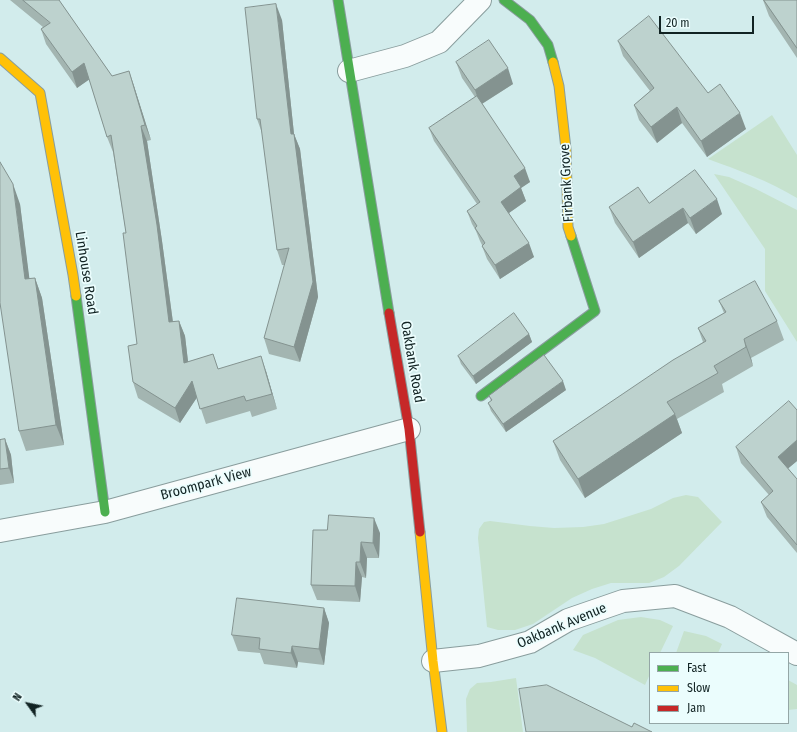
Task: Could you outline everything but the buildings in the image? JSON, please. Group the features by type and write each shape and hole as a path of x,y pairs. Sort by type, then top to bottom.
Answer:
{"street":[{"name":"Oakbank Road","path":"338,0 409,429 433,662 442,732"},
{"path":"349,71 405,56 439,42 480,0"},
{"name":"Firbank Grove","path":"481,396 595,312 568,227 566,149 559,86 548,45 530,20 504,0"},
{"name":"Linhouse Road","path":"0,58 40,93 73,275 104,512"},
{"name":"Broompark View","path":"0,531 104,512 409,429"},
{"name":"Oakbank Avenue","path":"433,662 479,656 530,642 568,620 623,601 676,596 730,617 797,654"}],"green space":[{"path":"772,115 797,155 797,198 764,181 708,159"},
{"path":"714,174 729,177 797,210 797,342 765,291 765,249"},
{"path":"686,495 698,497 722,522 679,566 664,577 649,583 611,583 592,589 572,598 533,624 515,630 498,630 487,627 478,538 479,529 484,522 490,521 554,528 583,527 604,524 651,509 673,498"},
{"path":"641,617 660,620 673,626 660,652 649,652 649,676 645,685 595,658 573,650 583,635 618,620"},
{"path":"684,631 706,636 722,644 718,652 676,652"},
{"path":"516,678 523,732 467,732 466,699 470,689 477,683"},
{"path":"789,681 797,685 797,709 789,710"}],"traffic: fast":[{"path":"338,0 389,313"},
{"path":"504,0 530,20 548,45 553,62"},
{"path":"481,396 595,311 571,236"},
{"path":"76,296 105,512"}],"traffic: slow":[{"path":"0,58 40,93 76,296"},
{"path":"553,62 559,86 566,149 568,227 571,236"},
{"path":"420,532 442,732"}],"traffic: jam":[{"path":"389,313 409,429 420,532"}]}
